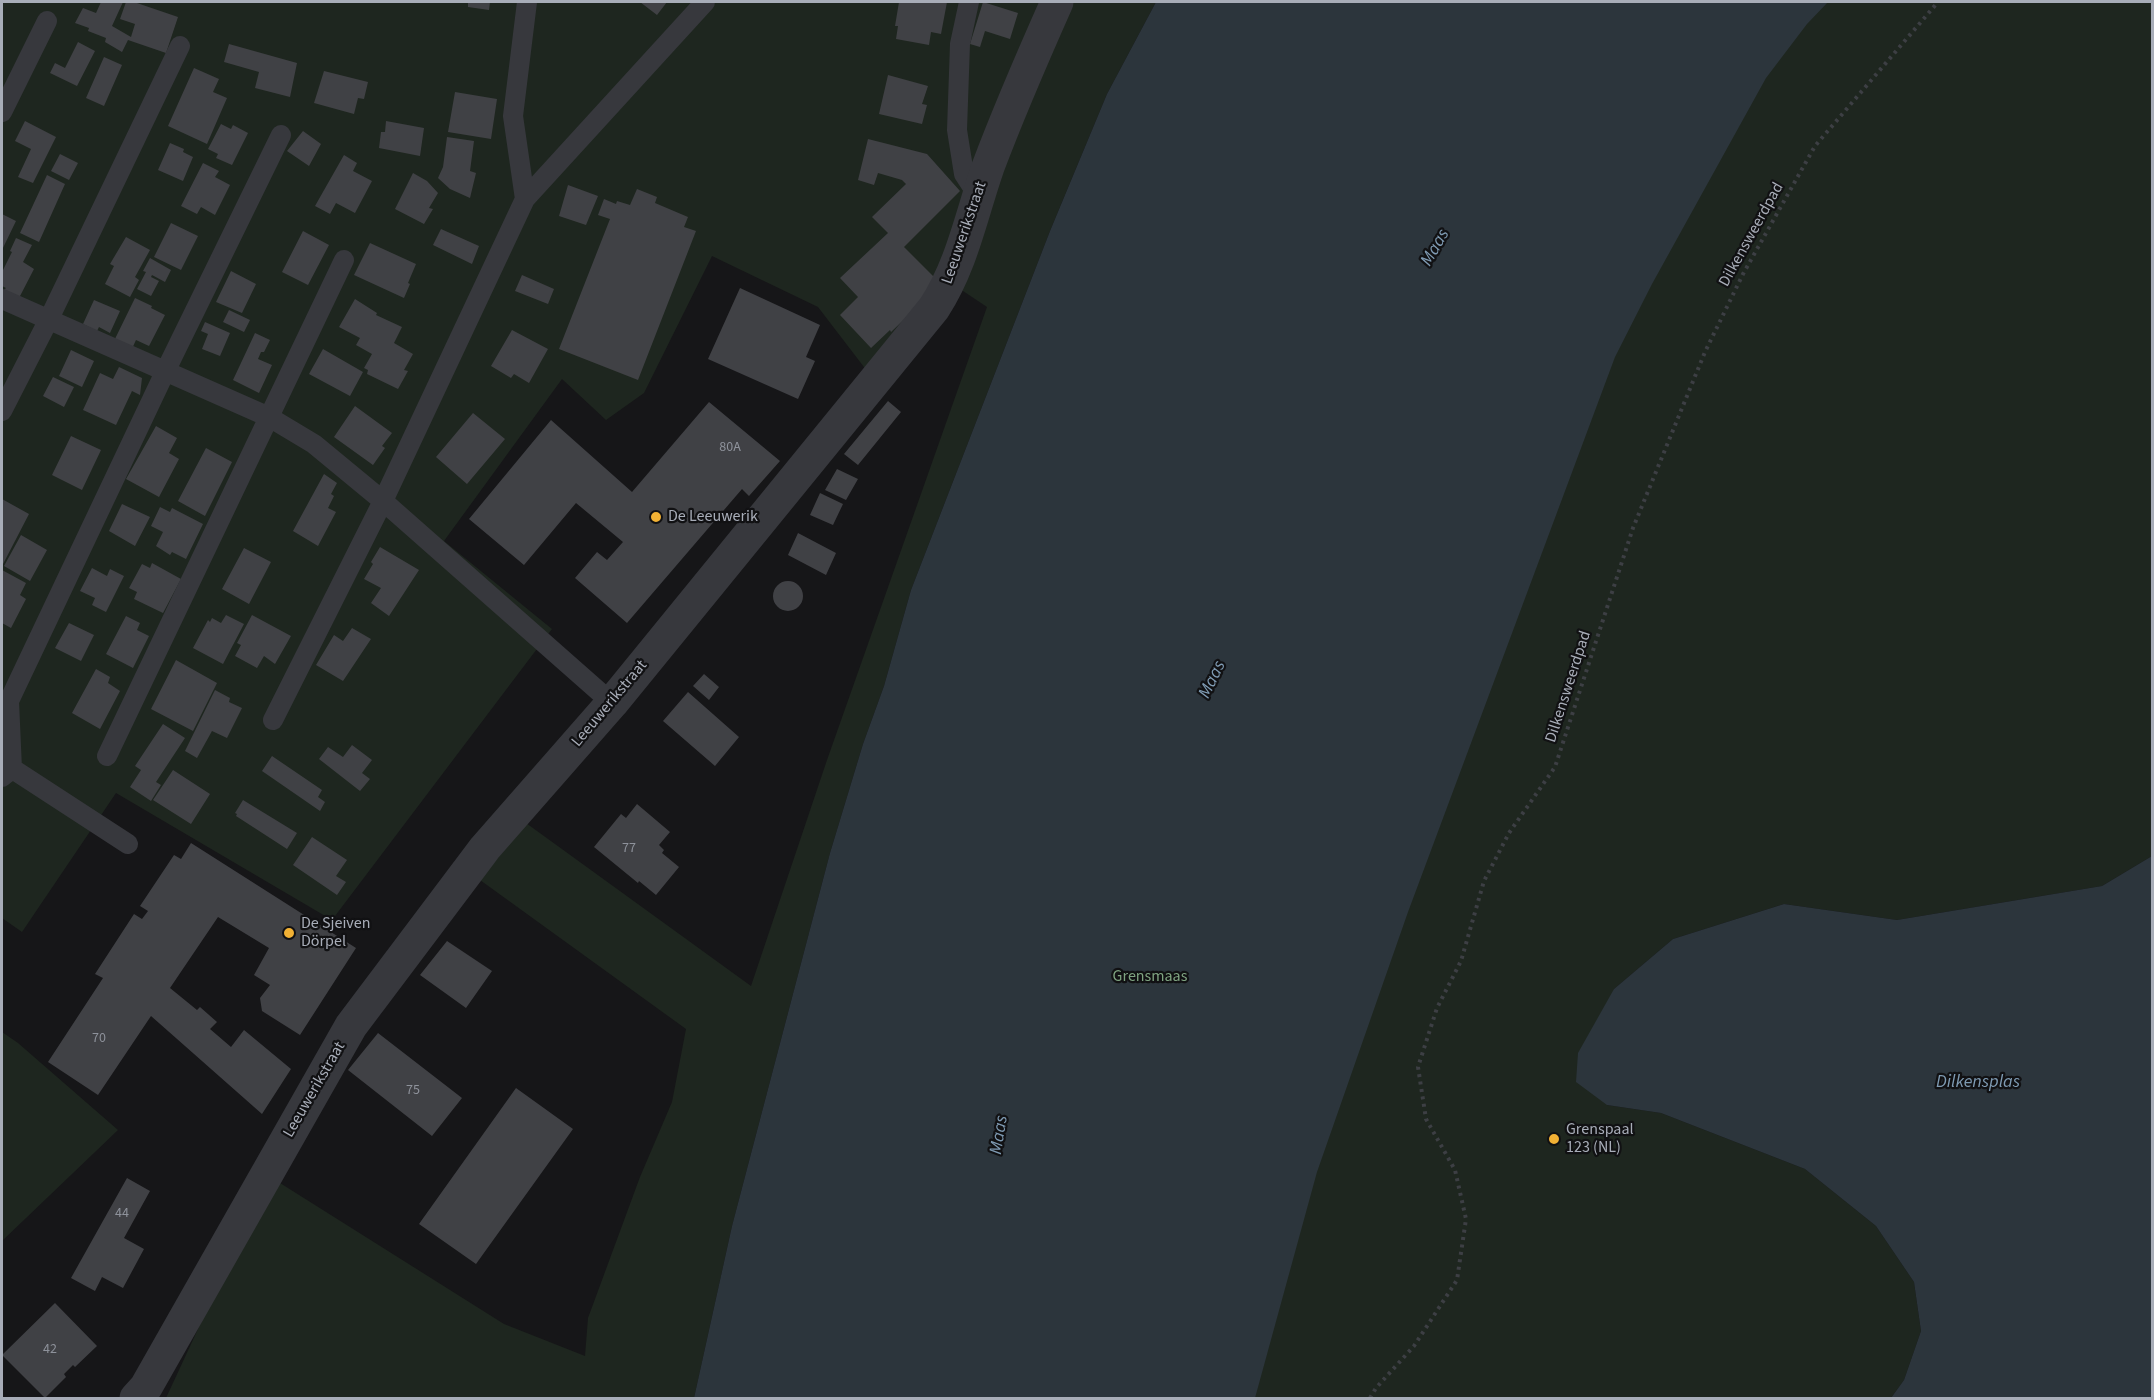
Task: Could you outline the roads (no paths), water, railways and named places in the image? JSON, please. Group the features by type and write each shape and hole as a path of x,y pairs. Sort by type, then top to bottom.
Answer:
{"street":[{"name":"Leeuwerikstraat","path":"136,1398 146,1387 351,1026 485,849 612,703 934,309 954,272 1023,78 1057,2"}],"lane":[{"path":"525,199 513,116 527,2"},
{"path":"273,720 382,501 525,199 705,2"},
{"path":"969,2 960,44 957,130 964,174 979,197"},
{"path":"2,112 47,21"},
{"path":"2,411 48,321 180,46"},
{"path":"128,844 5,769 9,701 165,372 281,135"},
{"path":"107,756 344,260"},
{"path":"2,299 269,417 314,444 612,703"}],"water":[{"name":"Grensmaas","path":"1156,2 1828,2 1807,24 1766,78 1652,284 1615,357 1408,912 1317,1172 1255,1398 694,1398 732,1226 830,853 863,744 884,686 911,590 1050,231 1107,94"},
{"name":"Dilkensplas","path":"2152,856 2152,1398 1891,1398 1904,1380 1921,1331 1914,1282 1876,1226 1805,1169 1661,1113 1607,1105 1576,1082 1578,1053 1614,989 1673,939 1784,904 1897,920 2102,886"}],"place":[{"name":"De Leeuwerik","path":"656,517"},
{"name":"De Sjeiven Dörpel","path":"289,933"},
{"name":"Grenspaal 123 (NL)","path":"1554,1139"}],"water label":[{"name":"Maas","path":"1436,248"},
{"name":"Maas","path":"1213,680"},
{"name":"Maas","path":"1000,1135"}]}
